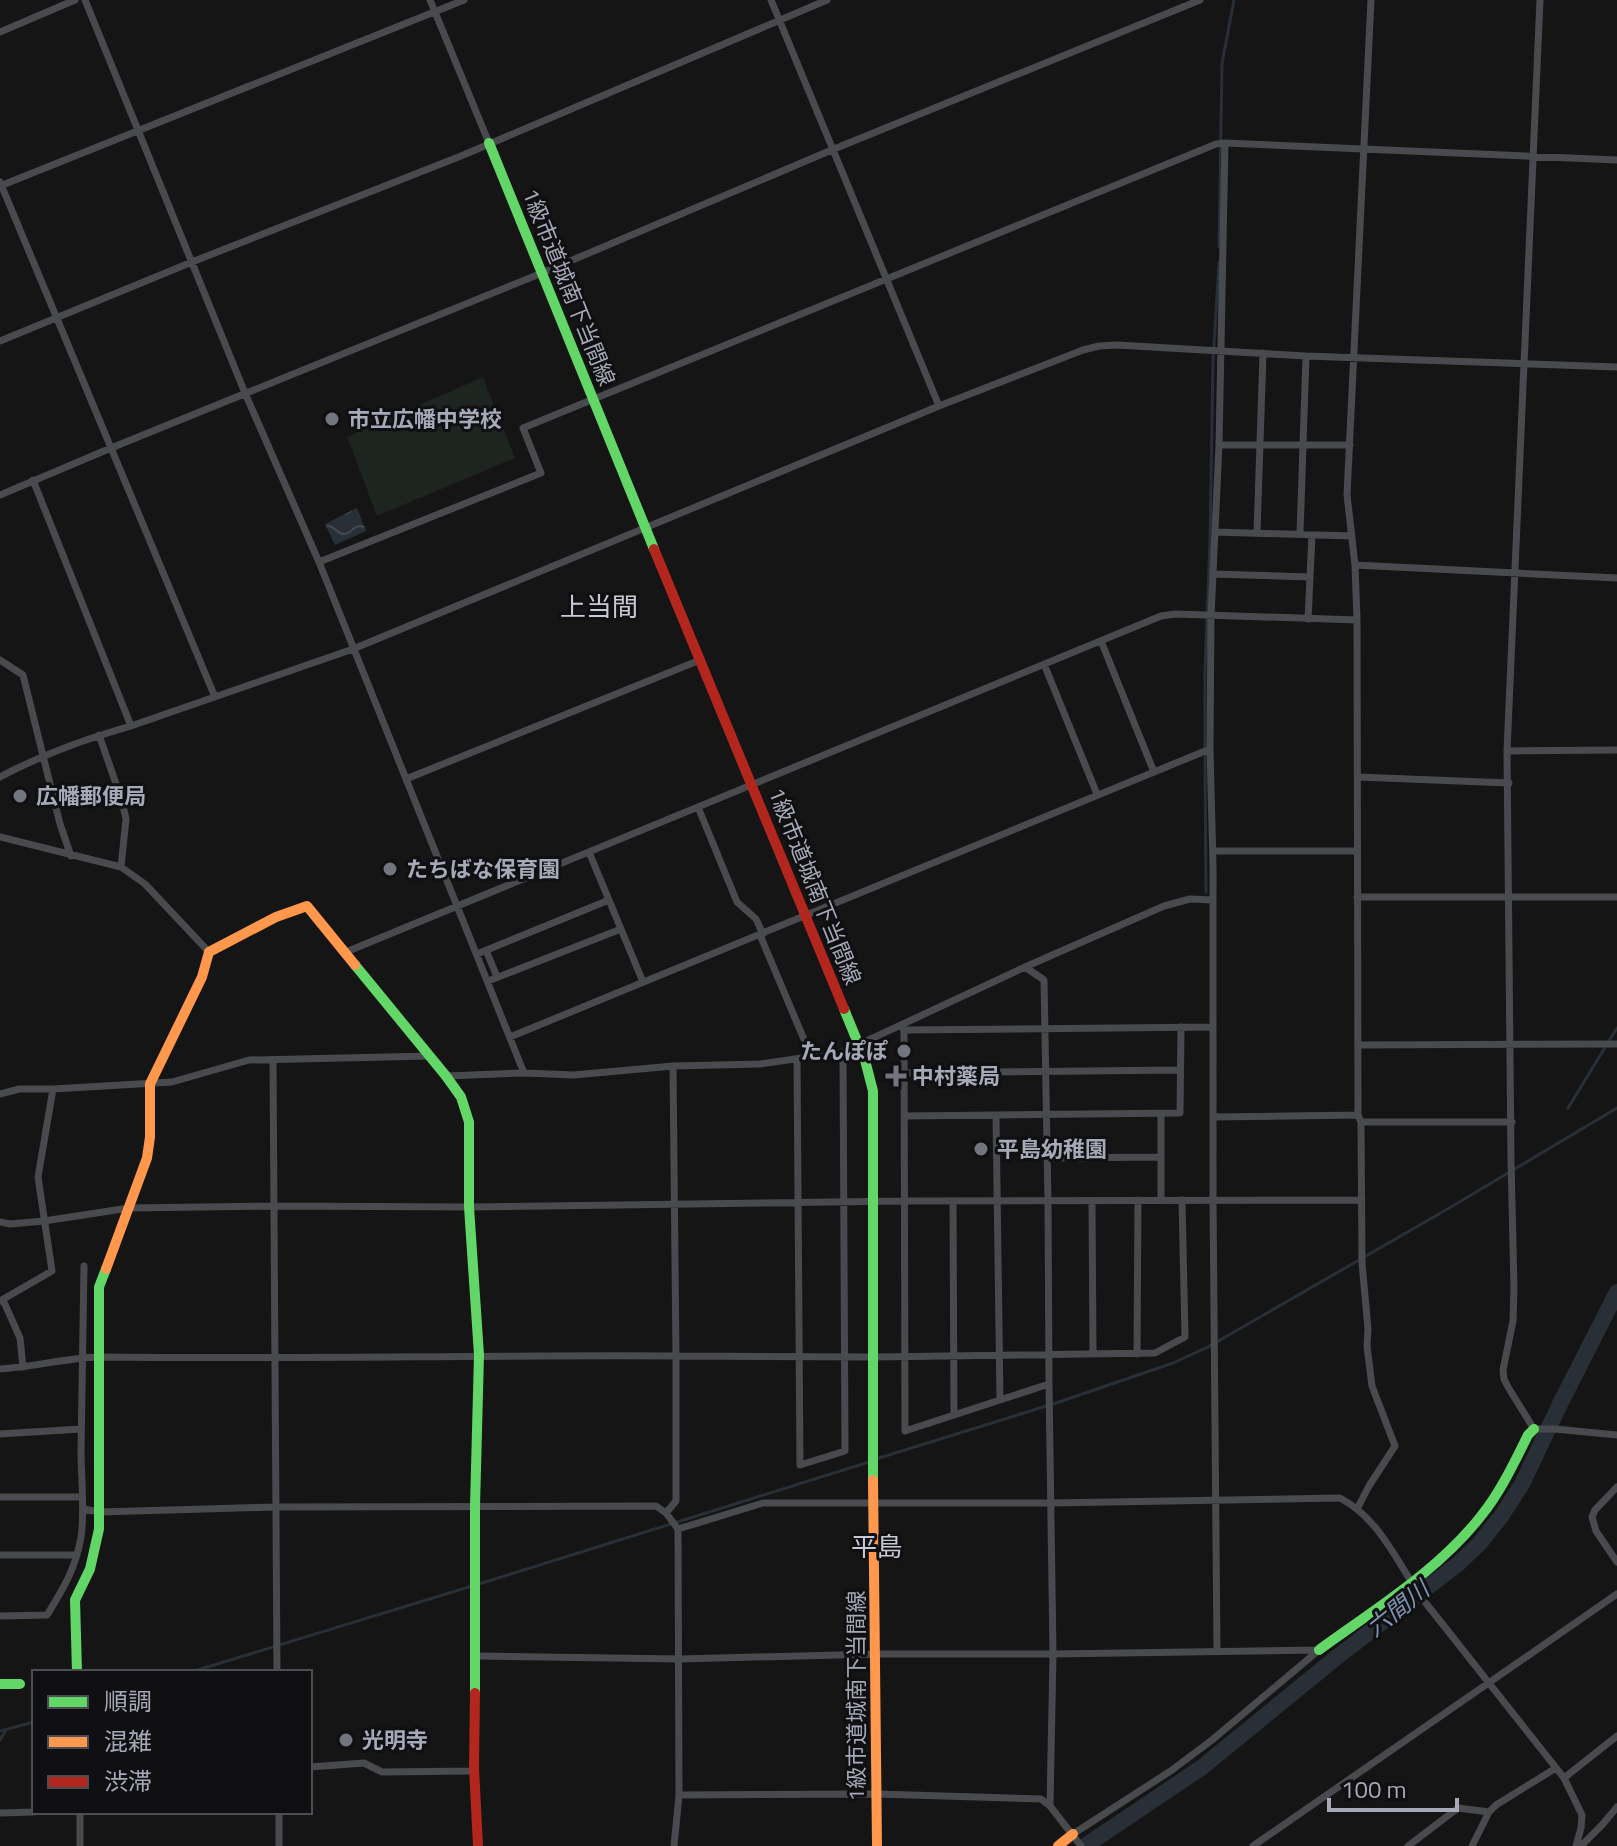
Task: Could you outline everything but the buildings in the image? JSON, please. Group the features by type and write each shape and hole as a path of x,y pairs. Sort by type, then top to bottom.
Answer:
{"street":[{"path":"0,32 75,0"},
{"path":"85,0 245,393 319,562 524,1073"},
{"name":"1級市道城南下当間線","path":"430,0 870,1076 873,1091 877,1846"},
{"path":"215,697 1,184 464,0"},
{"path":"771,0 939,406"},
{"path":"0,341 361,196 827,0"},
{"path":"0,495 1200,0"},
{"path":"1357,1509 1395,1446 1372,1386 1362,1263 1357,620 1347,495 1371,0"},
{"path":"1538,1429 1508,1387 1503,1370 1513,1321 1514,1288 1507,751 1540,0"},
{"path":"1217,1652 1213,851 1207,615 1213,574 1219,445 1220,144"},
{"path":"319,562 541,473 523,428 1220,144 1617,160"},
{"path":"0,777 29,761 99,735 353,649 939,406 1066,355 1099,346 1617,367"},
{"path":"1257,533 1263,353"},
{"path":"1300,534 1306,356"},
{"path":"1219,445 1350,445"},
{"path":"33,480 131,726"},
{"path":"1215,532 1352,536"},
{"path":"1308,619 1312,535"},
{"path":"1355,565 1617,578"},
{"path":"1213,574 1310,577"},
{"path":"346,952 1161,616 1357,620"},
{"path":"1101,641 1154,772"},
{"path":"0,660 23,675 60,824 71,856"},
{"path":"406,779 700,660"},
{"path":"1044,664 1097,794"},
{"path":"99,735 126,819 121,867"},
{"path":"510,1037 1210,749"},
{"path":"1507,751 1617,750"},
{"path":"1358,777 1509,783"},
{"path":"698,807 737,902 756,919 811,1056"},
{"path":"0,837 121,867 145,884 209,952"},
{"path":"1213,851 1357,851"},
{"path":"589,852 643,982"},
{"path":"1357,897 1617,897"},
{"path":"446,1076 574,1075 673,1066 760,1064 843,1052 903,1028 1025,967 1164,906 1190,899 1213,900"},
{"path":"477,954 609,900"},
{"path":"77,1670 75,1600 93,1560 100,1512 99,1287 147,1158 150,1084 202,977 209,952 292,909 307,906 431,1056 461,1097 469,1122 469,1207 479,1355 474,1768 478,1846"},
{"path":"488,981 621,929"},
{"path":"486,950 497,977"},
{"path":"1025,967 1044,980 1046,1027 1053,1654 1050,1806"},
{"path":"904,1116 1180,1113 1181,1027"},
{"path":"903,1028 1213,1027"},
{"path":"903,1028 905,1431 1049,1384"},
{"path":"1358,1045 1617,1044"},
{"path":"797,1059 800,1465 845,1451 843,1052"},
{"path":"0,1094 19,1089 172,1082 249,1060 431,1056"},
{"path":"273,1060 277,1670"},
{"path":"666,1513 676,1501 673,1066"},
{"path":"904,1073 1180,1070"},
{"path":"23,1367 20,1338 1,1300 52,1271 38,1177 53,1089"},
{"path":"1161,1113 1161,1200"},
{"path":"996,1116 1000,1400"},
{"path":"1213,1117 1512,1122"},
{"path":"1048,1158 1161,1157"},
{"path":"1137,1354 1138,1200"},
{"path":"0,1369 99,1357 904,1357 1155,1353 1185,1337 1182,1200"},
{"path":"0,1222 44,1221 129,1208 1362,1200"},
{"path":"1092,1201 1093,1354"},
{"path":"953,1202 954,1415"},
{"path":"0,1616 47,1615 69,1579 77,1555 83,1509 84,1266"},
{"path":"0,1434 81,1429"},
{"path":"1058,1846 1172,1770 1319,1650 1412,1584 1481,1516 1500,1489 1528,1435 1538,1429 1555,1429 1617,1435"},
{"path":"1617,1487 1592,1517 1596,1531 1617,1562"},
{"path":"0,1497 81,1497"},
{"path":"678,1529 763,1503 1050,1503 1340,1498 1357,1509 1387,1540 1425,1602 1564,1778 1582,1815 1578,1846"},
{"path":"83,1509 100,1512 276,1507 656,1506 678,1529 679,1795 674,1846"},
{"path":"0,1555 77,1555"},
{"path":"1253,1846 1617,1594"},
{"path":"476,1656 680,1659 1319,1650"},
{"path":"0,1684 20,1684"},
{"path":"1564,1778 1617,1736"},
{"path":"312,1767 364,1763 382,1772 471,1771 474,1768"},
{"path":"1472,1846 1489,1812 1496,1805 1556,1768"},
{"path":"679,1795 877,1794 1041,1799 1081,1846"},
{"path":"1578,1846 1617,1807"},
{"path":"1408,1846 1458,1808 1489,1812"},
{"path":"0,1813 32,1812"},
{"path":"80,1814 80,1846"},
{"path":"279,1814 279,1846"}],"shaded area":[{"path":"483,377 515,458 377,516 347,437"}],"water":[{"path":"357,508 366,531 335,545 325,524"}],"waterway":[{"path":"1219,247 1222,63 1234,0"},
{"path":"1205,746 1213,360 1219,262"},
{"path":"1205,756 1206,892"},
{"path":"1568,1108 1617,1028"},
{"path":"876,1459 1056,1403 1173,1363 1208,1347 1617,1108"},
{"name":"六間川","path":"1085,1846 1201,1768 1458,1564 1480,1543 1522,1484 1617,1292"},
{"path":"479,1584 869,1462"},
{"path":"198,1670 472,1586"},
{"path":"0,1731 32,1723"},
{"path":"0,1740 6,1730"}],"traffic: fast":[{"path":"489,143 654,549"},
{"path":"355,965 446,1076 461,1097 469,1122 469,1207 479,1355 475,1693"},
{"path":"844,1009 865,1060 873,1091 873,1480"},
{"path":"77,1670 75,1600 90,1569 99,1529 99,1287 106,1269"},
{"path":"1319,1650 1426,1572 1464,1536 1495,1497 1534,1429"},
{"path":"0,1684 20,1684"}],"traffic: slow":[{"path":"106,1269 147,1158 150,1084 202,977 209,952 276,917 307,906 355,965"},
{"path":"873,1480 877,1846"},
{"path":"1058,1846 1073,1834"}],"traffic: jam":[{"path":"654,549 844,1009"},
{"path":"475,1693 474,1768 478,1846"}],"place":[{"name":"市立広幡中学校","path":"332,419"},
{"name":"広幡郵便局","path":"20,796"},
{"name":"たちばな保育園","path":"390,869"},
{"name":"たんぽぽ","path":"904,1051"},
{"name":"中村薬局","path":"896,1076"},
{"name":"平島幼稚園","path":"981,1149"},
{"name":"光明寺","path":"346,1740"}],"district":[{"name":"上当間","path":"599,607"},
{"name":"平島","path":"877,1547"}]}
